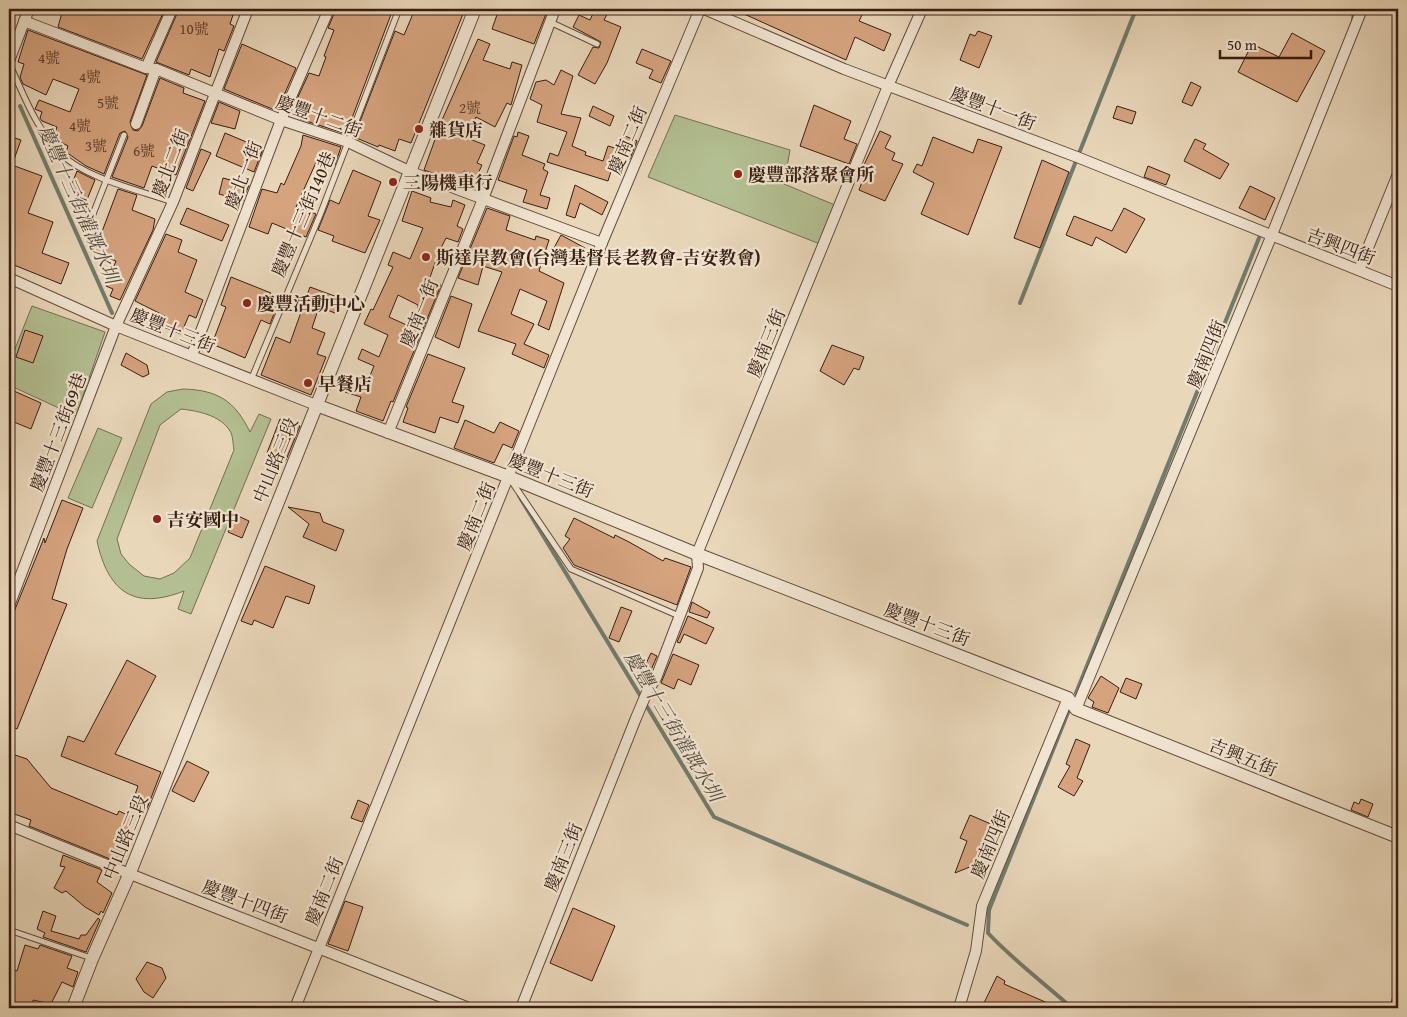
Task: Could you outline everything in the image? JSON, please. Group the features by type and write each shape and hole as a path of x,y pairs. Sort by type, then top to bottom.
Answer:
{"street":[{"path":"9,62 29,9"},
{"path":"136,124 151,69 172,9"},
{"name":"慶北二街","path":"116,326 173,202 248,9"},
{"name":"慶北一街","path":"192,355 281,120 329,9"},
{"name":"中山路三段","path":"73,1008 92,959 129,875 475,9"},
{"name":"慶南一街","path":"388,433 483,199 555,9"},
{"name":"慶南二街","path":"295,1008 602,242 700,9"},
{"name":"慶豐十一街","path":"704,9 888,86 1078,157 1271,237"},
{"name":"慶南三街","path":"521,1008 636,718 647,692 656,678 698,568 698,554 888,86 922,9"},
{"name":"慶南四街","path":"1076,709 1271,237 1362,9"},
{"name":"慶豐十二街","path":"24,21 281,120 348,142 411,172 602,242"},
{"path":"1359,270 1398,174"},
{"name":"吉興四街","path":"1271,237 1398,286"},
{"name":"慶豐十三街","path":"9,278 116,326 251,380 509,477 698,554 1068,698"},
{"name":"慶豐十三街69巷","path":"9,606 116,326"},
{"path":"1068,698 1076,709"},
{"name":"慶南四街","path":"959,1008 976,951 982,906 1068,698"},
{"name":"吉興五街","path":"1076,709 1398,837"},
{"name":"慶豐十四街","path":"9,825 129,875 319,947 469,1008"},
{"path":"1395,1008 1398,999"}],"lane":[{"name":"慶豐十三街140巷","path":"251,380 348,142 399,9"},
{"path":"549,22 597,44"},
{"path":"9,62 38,123 60,154 86,171 173,202"},
{"path":"86,232 124,135"},
{"path":"509,477 571,569 679,616"},
{"path":"9,930 92,959"}],"green space":[{"path":"675,115 790,150 784,184 835,205 820,244 648,177"},
{"path":"32,306 105,332 76,416 9,385 9,364"},
{"path":"183,389 216,395 224,399 238,412 250,432 259,414 271,419 191,614 178,609 184,591 166,597 150,599 137,597 126,592 116,584 108,573 97,541 151,404 167,392","holes":["181,409 208,415 221,421 232,435 234,450 190,558 174,573 160,579 144,576 129,564 121,554 117,539 160,425"]},
{"path":"98,428 122,438 92,508 68,498"}],"building":[{"path":"63,9 165,9 142,59 58,27"},
{"path":"179,9 235,9 230,24 234,26 224,51 219,49 210,77 191,69 189,75 156,62"},
{"path":"336,9 393,9 346,134 300,119 307,103 297,99 309,73 319,76 334,30 328,28"},
{"path":"415,9 465,9 411,143 399,139 395,151 379,145 378,147 354,137 395,31 404,35"},
{"path":"499,9 523,9 532,12 534,9 548,9 534,44 492,29"},
{"path":"595,9 610,9 604,20 621,27 607,63 595,84 578,75 593,47 599,48 601,42 573,27 579,15 590,20"},
{"path":"733,9 865,9 859,21 891,34 884,51 855,37 846,60"},
{"path":"28,30 147,75 130,122 133,130 138,131 142,126 160,78 184,88 183,93 205,101 176,175 152,166 144,188 112,177 128,137 125,131 120,133 104,174 86,166 66,152 68,146 53,138 57,127 42,121 40,118 42,112 35,109 39,100 70,112 79,89 53,79 46,95 23,84 20,77 24,64 18,62"},
{"path":"978,31 992,36 979,68 960,60 970,34 975,36"},
{"path":"1292,33 1325,51 1297,102 1238,72 1252,44 1279,57"},
{"path":"478,39 490,44 483,60 510,69 512,62 522,65 511,105 507,103 495,127 476,117 467,138 485,145 477,163 482,165 477,176 464,171 460,183 424,170 442,120"},
{"path":"242,44 296,68 277,111 224,89"},
{"path":"642,49 671,61 661,83 649,78 653,70 636,63"},
{"path":"561,70 573,76 561,114 581,118 572,146 586,152 585,155 603,161 608,146 618,149 608,181 547,162 550,153 558,156 567,132 537,122 542,105 530,99 536,82 546,80 554,85"},
{"path":"1191,82 1201,87 1192,106 1182,102"},
{"path":"219,102 240,111 235,129 211,123"},
{"path":"814,105 851,121 844,139 857,144 849,164 800,146"},
{"path":"593,106 614,116 610,126 589,116"},
{"path":"1117,106 1136,112 1132,124 1113,118"},
{"path":"880,131 891,136 885,148 895,153 892,160 903,164 885,201 859,190 866,171 862,169"},
{"path":"518,132 529,136 522,155 545,164 543,169 548,172 540,195 550,198 547,209 523,202 527,190 498,180 514,136 517,137"},
{"path":"225,133 263,149 254,172 216,156"},
{"path":"303,135 341,147 335,165 318,158 296,207 316,214 306,237 272,223 268,234 249,227 262,189 277,193 281,183 284,185 301,146"},
{"path":"9,136 21,140 12,165 42,176 28,213 53,222 42,253 69,263 61,284 9,263"},
{"path":"625,136 637,141 630,159 618,154"},
{"path":"933,137 973,153 978,139 1002,147 968,235 921,214 934,183 913,172 917,164 922,166"},
{"path":"1195,139 1206,144 1203,149 1229,164 1220,179 1184,161"},
{"path":"201,149 211,153 193,191 186,188"},
{"path":"1042,160 1069,172 1040,248 1014,238"},
{"path":"1148,166 1170,175 1166,185 1144,177"},
{"path":"353,170 381,182 368,216 380,220 365,253 332,241 334,236 318,230 330,200 339,204"},
{"path":"77,171 95,180 84,207 75,203 79,193 70,189"},
{"path":"223,178 249,185 243,201 219,194"},
{"path":"575,185 608,202 602,215 580,203 575,218 566,215"},
{"path":"1250,186 1275,198 1265,220 1239,208"},
{"path":"118,189 137,195 132,210 155,219 153,230 120,300 110,296 113,289 106,286 116,261 94,253"},
{"path":"412,191 431,198 430,202 451,207 453,200 465,205 457,226 463,229 458,242 446,238 439,252 429,280 441,285 393,402 391,401 383,421 356,411 361,397 345,392 351,377 367,383 374,366 358,359 362,349 379,357 388,335 364,324 371,309 373,310 393,267 388,265 393,252 410,259 423,228 402,221","holes":["398,295 418,305 417,319 411,327 389,317"]},
{"path":"187,208 229,225 222,241 180,224"},
{"path":"487,208 510,216 506,230 535,240 536,236 549,240 539,271 564,283 549,330 538,325 547,301 520,289 511,314 534,324 524,344 549,355 544,368 512,354 516,344 478,331 502,272 483,266 478,285 458,278"},
{"path":"1124,208 1145,219 1126,253 1096,237 1092,246 1066,235 1074,216 1112,231"},
{"path":"166,234 182,240 178,252 197,260 185,292 203,300 196,318 189,315 181,334 161,326 165,316 135,301"},
{"path":"561,235 585,248 578,261 554,248"},
{"path":"231,277 271,293 270,301 277,306 270,324 261,320 245,358 212,344 226,307 221,305"},
{"path":"310,287 340,298 335,313 319,307 312,328 325,333 317,354 326,357 311,395 261,375 276,337 290,343"},
{"path":"451,296 472,304 459,348 435,337"},
{"path":"25,330 43,336 33,363 16,357"},
{"path":"832,345 864,357 859,370 854,368 844,385 820,371"},
{"path":"126,353 147,365 149,374 143,377 121,365"},
{"path":"428,354 465,368 452,402 464,406 458,423 440,417 435,433 403,422 408,408 406,407"},
{"path":"14,391 41,403 31,429 9,420 9,405"},
{"path":"280,419 300,426 286,460 267,453"},
{"path":"465,420 494,433 500,422 519,431 512,448 503,444 494,463 454,448"},
{"path":"62,500 83,508 67,549 52,599 67,604 17,729 9,725 9,624 44,538 45,543"},
{"path":"288,507 320,513 323,522 344,530 336,551 303,537 309,524"},
{"path":"236,515 249,521 242,538 228,532"},
{"path":"574,518 614,538 615,535 663,561 665,558 691,567 677,605 574,565 563,548 570,539 565,536"},
{"path":"265,566 315,586 309,604 286,596 273,628 254,620 252,625 241,621"},
{"path":"692,602 710,612 707,618 689,612"},
{"path":"621,607 632,611 619,642 609,638"},
{"path":"688,616 714,628 706,644 684,634 680,643 677,642"},
{"path":"651,653 657,656 648,677 641,674"},
{"path":"673,654 699,665 691,685 678,679 674,689 661,683"},
{"path":"127,660 156,676 115,754 161,772 146,811 131,806 138,786 61,756 68,736 84,742"},
{"path":"1101,676 1119,688 1108,713 1092,707 1094,702 1088,698"},
{"path":"1126,678 1142,684 1136,699 1120,692"},
{"path":"1076,739 1090,745 1077,778 1083,781 1074,796 1058,787 1070,766 1066,764"},
{"path":"9,753 27,759 51,788 117,815 119,811 132,817 126,831 133,831 123,854 119,852 115,861 29,826 31,820 9,812"},
{"path":"187,761 209,772 194,802 172,791"},
{"path":"1361,799 1373,804 1368,817 1351,810 1354,802 1359,804"},
{"path":"358,800 369,805 362,822 351,818"},
{"path":"970,815 1000,828 991,851 984,848 977,864 955,873 967,841 960,838"},
{"path":"63,855 102,870 97,882 112,893 103,913 101,911 99,915 85,907 66,891 62,893 54,888 65,867 60,866"},
{"path":"345,901 363,907 348,951 328,944"},
{"path":"573,908 615,926 592,981 550,963"},
{"path":"43,911 56,916 51,931 79,939 81,935 86,935 98,918 100,920 86,952 43,937 45,933 37,929"},
{"path":"25,945 38,949 40,945 72,956 67,968 78,972 73,987 62,982 51,1004 33,1000 34,1008 9,1008 9,968 17,971"},
{"path":"147,962 162,968 166,978 153,998 144,992 136,979"},
{"path":"997,976 1005,981 1004,984 1059,1008 995,1008 984,1003"}],"waterway":[{"path":"1020,303 1136,9"},
{"path":"1353,23 1354,9"},
{"name":"慶豐十三街灌溉水圳","path":"20,106 112,313"},
{"path":"1076,693 1259,238"},
{"name":"慶豐十三街灌溉水圳","path":"519,496 714,817 967,925"},
{"path":"1069,710 989,910 988,933 1018,962 1072,1008"}],"place":[{"name":"雜貨店","path":"419,129"},
{"name":"慶豐部落聚會所","path":"738,174"},
{"name":"三陽機車行","path":"393,182"},
{"name":"斯達岸教會(台灣基督長老教會-吉安教會)","path":"426,257"},
{"name":"慶豐活動中心","path":"247,303"},
{"name":"早餐店","path":"308,383"},
{"name":"吉安國中","path":"157,519"}]}
